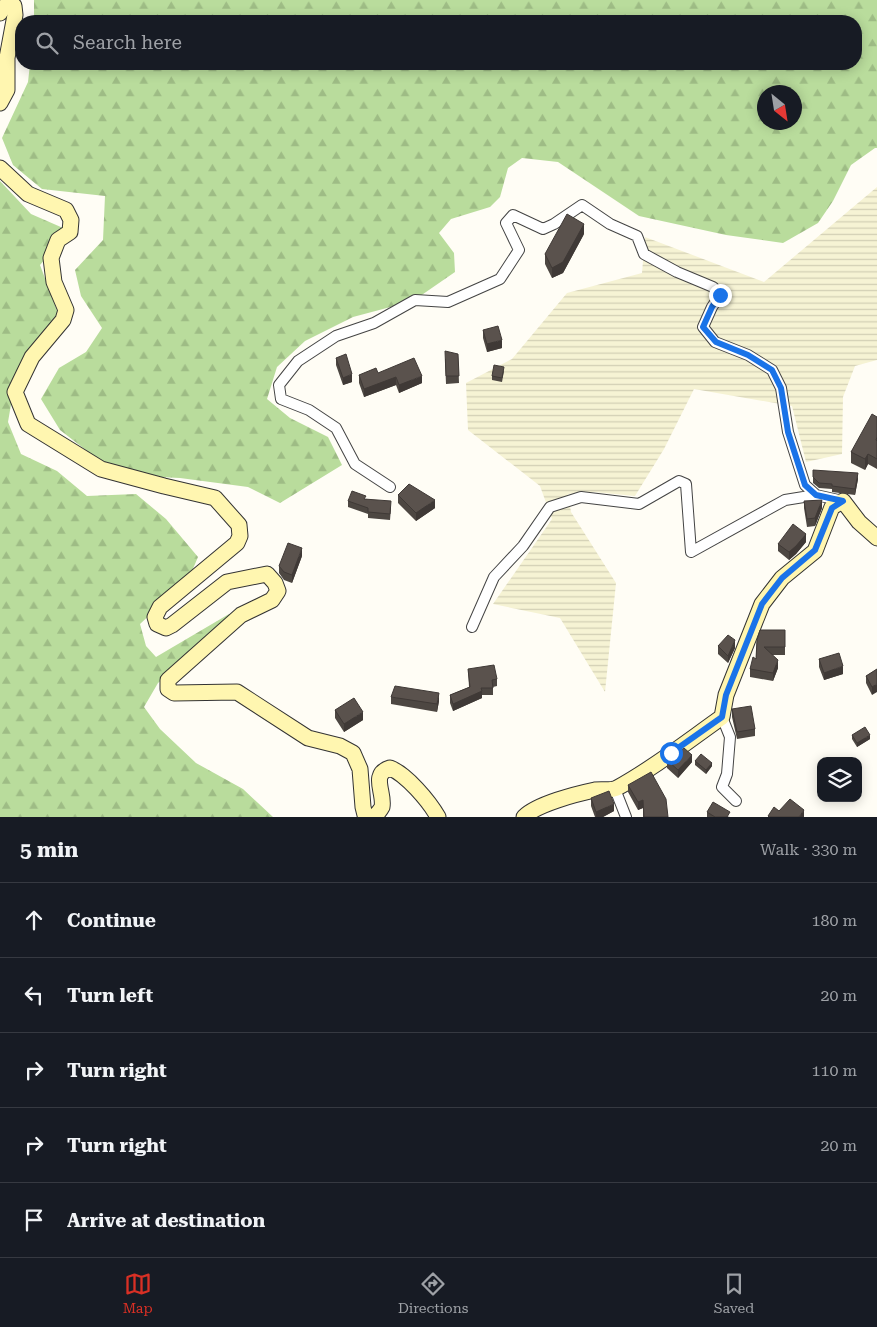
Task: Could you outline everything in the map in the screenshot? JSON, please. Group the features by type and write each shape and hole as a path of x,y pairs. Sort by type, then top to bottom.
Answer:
{"street":[{"path":"0,13 2,8 7,5 14,6 16,15"},
{"path":"0,103 7,90 7,58 15,20"},
{"path":"0,168 28,194 66,210 71,220 70,232 58,240 51,258 54,282 66,310 63,320 32,357 15,392 28,424 101,469 215,498 239,525 240,536 237,543 160,607 154,618 157,624 166,628 172,625 227,582 267,574 275,583 278,591 272,600 241,614 168,680 168,689 174,693 237,692 308,738 340,746 353,753 360,769 363,807 365,815 368,817"},
{"path":"390,486 355,464 336,428 309,410 281,399 278,385 298,361 336,336 374,322 415,300 448,302 500,279 519,250 506,223 513,215 543,230 582,205 610,224 637,236 644,254 677,272 713,287 720,295 703,327 716,342 748,355 772,370 781,388 788,432 805,485 816,495"},
{"path":"472,627 494,577 523,546 550,507 581,496 639,504 679,481 686,484 691,552 785,500 816,495 843,501 859,522 877,538"},
{"path":"736,801 722,787 727,774 730,737 722,717 726,695 762,604 782,578 815,550 832,508 843,501"},
{"path":"524,817 531,810 541,805 595,790 615,789 722,717"},
{"path":"374,817 381,810 382,805 379,777 383,771 390,768 398,771 408,781 438,817"},
{"path":"615,789 626,817"}],"shaded area":[{"path":"877,187 877,360 855,366 843,397 842,454 806,462 792,406 694,389 664,449 635,496 594,492 568,494 571,512 616,583 605,692 560,618 493,604 552,519 540,486 468,430 466,383 512,359 567,293 642,273 645,237 764,282"}],"green space":[{"path":"34,0 877,0 877,148 851,165 833,201 818,223 783,243 726,235 639,216 558,162 522,158 508,168 500,197 490,207 451,219 439,233 454,253 455,272 413,301 353,317 305,341 277,367 267,399 290,418 328,437 342,465 280,503 248,487 180,478 118,475 60,430 41,399 59,368 86,352 102,328 81,296 75,270 103,240 105,196 42,189 13,165 2,138 28,82 29,70 862,70 862,15 34,15"},
{"path":"0,181 31,214 70,231 40,265 64,329 14,387 8,422 21,454 57,471 87,496 136,494 166,519 198,557 189,578 140,624 146,646 156,657 229,614 227,626 158,683 144,707 160,729 196,763 243,789 273,817 0,817"}],"building":[{"path":"567,214 584,224 563,262 552,268 545,254"},
{"path":"498,326 502,340 487,344 483,330"},
{"path":"445,351 458,354 459,376 446,376"},
{"path":"346,354 352,374 343,378 336,358"},
{"path":"414,358 422,376 399,385 396,377 364,389 359,375 376,368 378,373"},
{"path":"494,365 504,367 502,378 492,376"},
{"path":"872,414 877,417 877,459 868,454 865,459 851,452"},
{"path":"813,470 858,473 855,489 819,483 813,477"},
{"path":"409,484 435,500 416,513 398,495"},
{"path":"352,491 366,496 364,499 391,501 390,514 368,512 368,508 348,501"},
{"path":"822,500 815,518 807,519 804,501"},
{"path":"793,524 806,534 789,552 778,544"},
{"path":"288,543 302,548 292,575 284,572 279,566"},
{"path":"760,630 785,630 785,647 764,647 778,660 773,673 750,669 753,657 756,659 757,640"},
{"path":"728,635 735,640 728,656 718,646"},
{"path":"839,653 843,666 824,673 819,659"},
{"path":"494,665 497,679 492,680 493,688 481,688 482,691 453,704 450,695 470,687 468,669"},
{"path":"877,669 877,684 872,687 866,676"},
{"path":"395,686 439,693 437,704 391,697"},
{"path":"354,698 363,712 344,724 335,710"},
{"path":"751,706 755,729 737,732 732,709"},
{"path":"865,727 870,735 857,743 852,735"},
{"path":"684,748 692,755 678,770 667,760"},
{"path":"701,754 712,763 706,770 695,761"},
{"path":"651,772 666,799 668,817 644,817 643,800 638,802 628,785"},
{"path":"609,791 614,804 596,812 591,798"},
{"path":"790,799 804,810 799,817 768,816 774,807 779,811"},
{"path":"713,802 730,812 727,817 715,817 707,812"}],"route":[{"path":"671,753 722,717 726,695 762,604 782,578 815,550 832,508 843,501 816,495 805,485 788,432 781,388 772,370 748,355 716,342 703,327 720,295"}]}
